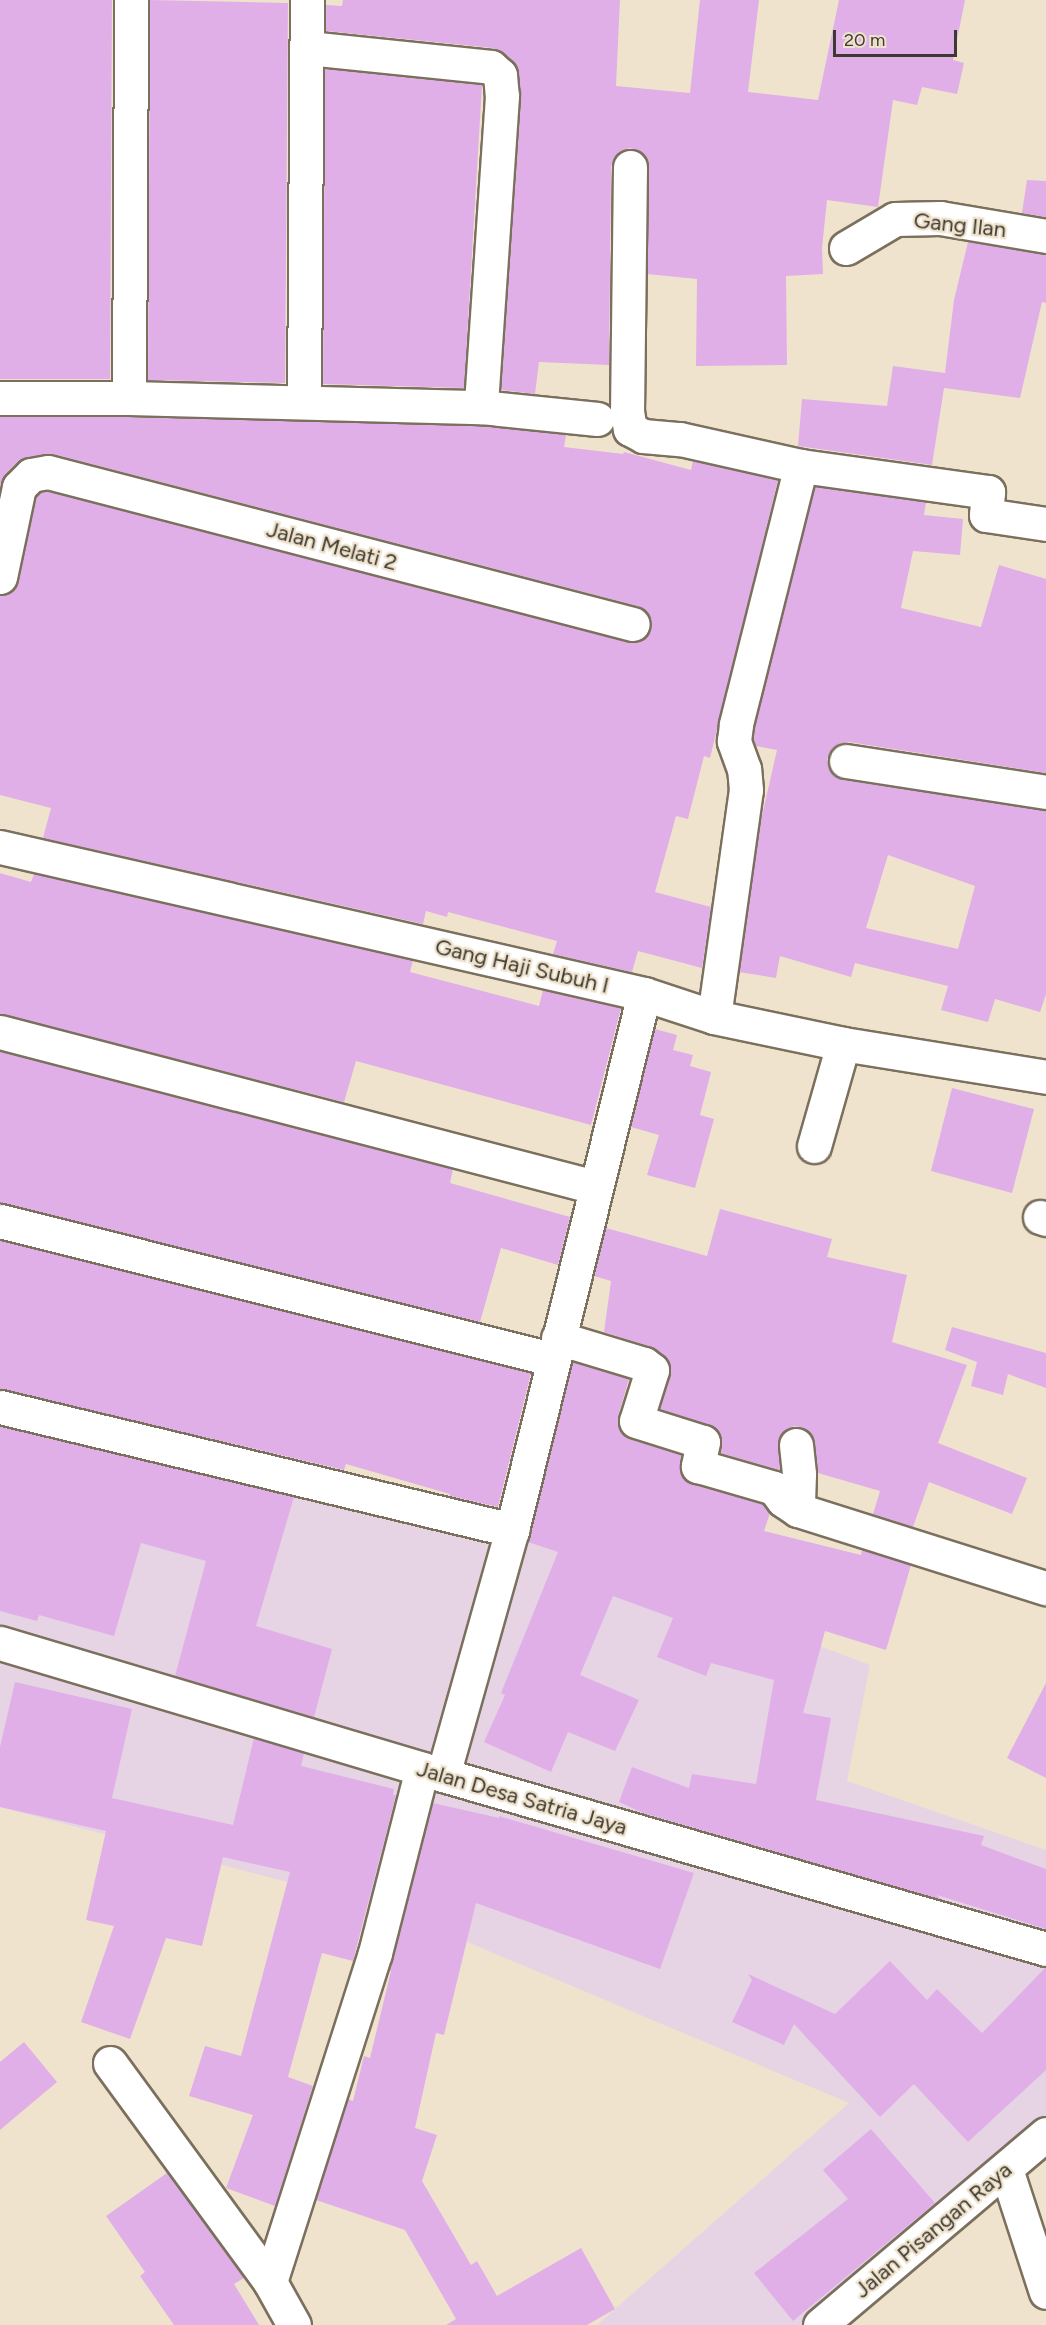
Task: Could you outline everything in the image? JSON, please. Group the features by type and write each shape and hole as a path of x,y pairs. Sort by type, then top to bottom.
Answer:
{"street":[{"path":"129,398 131,0"},
{"path":"304,402 307,0"},
{"path":"308,48 491,67 500,75 502,96 481,407"},
{"path":"630,167 627,411 630,429 643,436 680,440 801,466 988,492 986,515 1046,524"},
{"name":"Gang Ilan","path":"846,248 895,219 940,218 1046,236"},
{"path":"0,398 129,398 481,407 597,419"},
{"path":"714,1017 746,790 744,769 734,741 736,724 767,591 801,466"},
{"name":"Jalan Melati 2","path":"0,577 19,487 31,475 48,472 633,624"},
{"path":"846,761 1046,792"},
{"name":"Gang Haji Subuh I","path":"0,847 644,994 714,1017 843,1044 1046,1077"},
{"path":"270,2282 512,1530 644,994"},
{"path":"0,1032 595,1187"},
{"path":"814,1146 843,1044"},
{"path":"0,1221 555,1349 644,1364 652,1370 636,1421 703,1442 698,1466 774,1488 783,1500 798,1510 1046,1588"},
{"path":"0,1407 512,1530"},
{"path":"796,1445 799,1474 798,1510"},
{"name":"Jalan Desa Satria Jaya","path":"0,1643 433,1772 1046,1949"},
{"path":"110,2063 270,2282 294,2325"},
{"name":"Jalan Pisangan Raya","path":"820,2325 1046,2134"},
{"path":"1006,2169 1046,2292"}],"shaded area":[{"path":"0,1407 512,1530 870,1665 847,1781 1046,1850 1046,2134 820,2325 597,2325 849,2103 387,1908 0,1807"}],"building":[{"path":"0,0 112,0 110,379 0,379"},
{"path":"150,0 288,3 285,383 148,380"},
{"path":"343,0 620,0 616,86 690,93 700,0 759,0 748,92 818,100 839,0 965,0 953,60 964,63 957,94 922,87 917,105 893,100 878,207 827,200 822,248 823,274 786,276 787,365 696,366 697,279 647,274 649,167 646,157 639,151 630,148 620,151 611,167 609,365 539,362 535,394 501,390 521,97 518,72 512,61 493,48 326,31 326,5 342,6"},
{"path":"325,69 482,85 464,388 323,384"},
{"path":"1027,180 1046,181 1046,217 1022,213"},
{"path":"968,242 1046,254 1046,303 1042,302 1020,398 944,388 932,465 798,446 802,399 887,406 893,366 945,373 954,300"},
{"path":"0,417 129,417 480,426 566,435 564,447 623,454 624,452 691,470 693,461 778,480 710,758 704,756 688,819 676,816 655,892 711,907 702,968 638,951 632,972 553,954 557,941 448,912 447,917 426,911 423,924 43,838 51,808 0,795 0,595 14,590 18,581 36,496 40,492 47,491 628,642 637,642 646,638 651,629 651,620 647,611 638,606 53,454 28,457 18,461 5,474 0,486"},
{"path":"815,487 926,502 924,515 963,519 960,555 913,551 901,608 981,627 999,565 1046,579 1046,773 849,742 840,743 832,749 827,759 828,767 834,775 843,780 1046,810 1046,994 1040,1012 995,999 988,1022 941,1010 948,986 855,963 851,977 780,956 776,978 739,972 759,829 777,750 756,746 753,739 754,727","holes":["888,855 975,886 958,949 866,928"]},
{"path":"0,873 31,882 34,874 413,960 410,972 539,1006 543,990 621,1008 591,1125 356,1061 344,1102 0,1014"},
{"path":"655,1029 677,1035 673,1050 693,1055 690,1066 711,1072 700,1115 714,1119 695,1188 647,1175 659,1135 631,1127"},
{"path":"0,1051 453,1169 450,1183 570,1217 558,1265 501,1248 480,1322 0,1203"},
{"path":"952,1088 1034,1109 1012,1193 931,1171"},
{"path":"720,1209 832,1239 827,1257 907,1275 892,1342 967,1365 938,1443 1027,1478 1012,1514 929,1482 913,1527 873,1514 880,1491 818,1473 815,1443 804,1428 794,1426 779,1437 780,1470 720,1453 721,1437 716,1429 660,1409 670,1375 670,1365 664,1355 649,1346 604,1332 611,1281 594,1276 606,1228 707,1256"},
{"path":"0,1240 531,1373 498,1507 450,1496 450,1494 346,1464 344,1470 0,1389"},
{"path":"952,1327 1046,1353 1046,1388 1008,1374 1003,1395 971,1386 977,1362 945,1350"},
{"path":"573,1362 629,1379 618,1416 618,1426 622,1433 630,1439 681,1455 680,1472 692,1484 763,1504 770,1513 764,1531 861,1555 862,1550 911,1565 886,1650 825,1631 803,1713 831,1718 816,1800 984,1836 981,1845 1046,1869 1046,1929 937,1895 942,1900 643,1813 619,1802 632,1767 689,1788 692,1774 756,1784 774,1680 711,1663 706,1676 657,1657 673,1618 613,1596 580,1675 639,1700 615,1751 568,1732 551,1772 484,1742 505,1695 501,1693 558,1552 528,1542"},
{"path":"0,1426 294,1497 256,1626 332,1649 314,1717 175,1676 206,1561 141,1543 114,1636 39,1615 37,1621 0,1611"},
{"path":"15,1682 132,1709 112,1798 233,1825 254,1738 304,1753 301,1766 394,1789 393,1795 396,1795 353,1961 322,1953 288,2077 313,2086 275,2206 226,2188 253,2115 189,2096 205,2046 241,2056 290,1872 223,1857 202,1946 166,1938 130,2039 81,2022 114,1926 86,1920 106,1831 0,1807 0,1747"},
{"path":"1046,1683 1046,1778 1007,1758"},
{"path":"433,1803 499,1818 499,1816 694,1873 660,1969 476,1903 444,2035 436,2033 415,2128 437,2135 422,2181 471,2265 477,2261 497,2296 581,2248 615,2309 587,2325 446,2325 456,2319 405,2230 316,2200 348,2099 353,2101 364,2056 370,2058 391,1971 389,1970"},
{"path":"890,1961 927,2000 937,1989 982,2033 1046,1967 1046,2070 968,2142 914,2084 880,2117 794,2024 784,2045 732,2022 752,1980 748,1974 835,2014"},
{"path":"24,2042 57,2082 0,2130 0,2062"},
{"path":"871,2129 935,2203 793,2321 754,2273 848,2199 823,2170"},
{"path":"167,2173 244,2278 234,2284 259,2325 174,2325 140,2276 145,2272 106,2216"}]}
